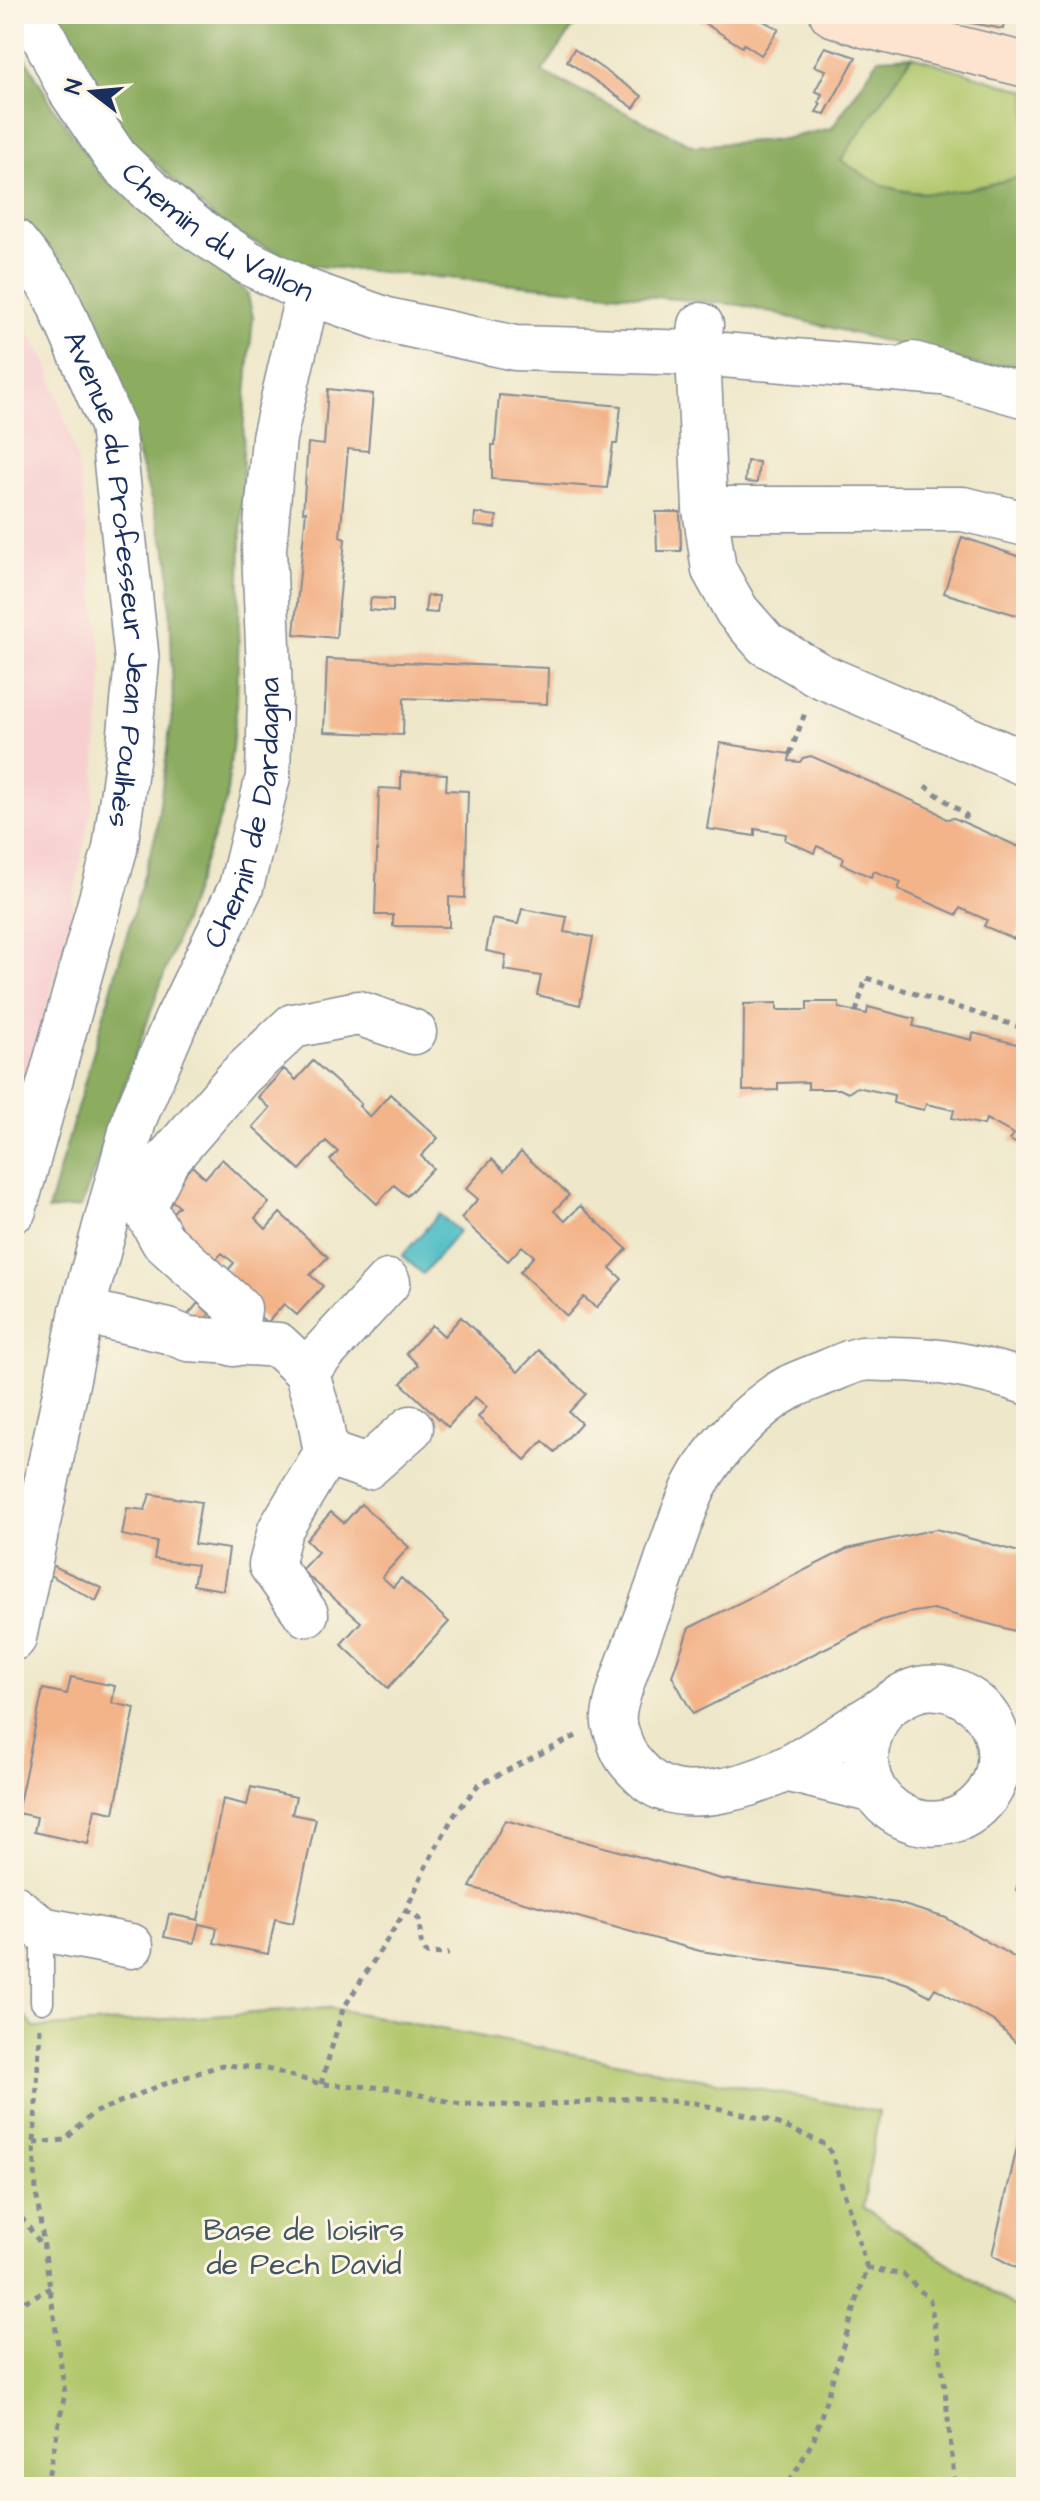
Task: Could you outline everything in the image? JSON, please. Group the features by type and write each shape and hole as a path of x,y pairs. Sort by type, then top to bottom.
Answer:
{"street":[{"name":"Chemin du Vallon","path":"28,14 46,41 70,90 116,158 127,169 193,226 249,263 308,292 387,320 515,348 700,337 817,339 873,350 941,373 1026,396"},
{"path":"832,14 867,26 1026,65"},
{"name":"Avenue du Professeur Jean Poulhès","path":"14,241 52,288 112,425 137,661 115,849 14,1210"},
{"name":"Chemin de Dardagna","path":"14,1638 82,1311 135,1117 176,1021 241,887 268,777 270,695 264,549 274,438 308,292"},
{"path":"700,337 705,509 714,570 737,611 766,644 819,675 1026,764"},
{"path":"705,509 963,509 1026,524"},
{"path":"234,1344 239,1309 163,1241 144,1207 167,1160 240,1076 293,1026 358,1013 414,1032"},
{"path":"306,1371 388,1282"},
{"path":"82,1311 168,1331 188,1339 278,1345 306,1371 319,1414 326,1453 280,1530 271,1565 306,1614"},
{"path":"883,1710 871,1728 865,1749 866,1770 874,1791 890,1809 909,1820 932,1824 955,1820 975,1809 990,1792 998,1770 1000,1747 993,1725 981,1708 963,1695 942,1689 920,1689 900,1696 883,1710 785,1769 713,1792 674,1794 652,1785 625,1757 614,1720 623,1681 695,1485 734,1430 789,1388 860,1359 932,1359 1026,1382"},
{"path":"326,1453 367,1467 411,1428"},
{"path":"785,1769 874,1791"},
{"path":"28,1918 131,1946"}],"lane":[{"path":"28,1918 42,2002"}],"path":[{"path":"925,786 966,815 963,823"},
{"path":"856,1012 866,978 1026,1029"},
{"path":"321,2084 343,2009 406,1910 453,1817 478,1785 557,1744 614,1720"},
{"path":"406,1910 419,1919 421,1942 426,1953 449,1954"},
{"path":"42,2002 34,2143 36,2191 65,2393 46,2487"},
{"path":"34,2143 65,2140 93,2113 222,2065 263,2068 321,2084 390,2088 460,2104 535,2106 634,2098 695,2103 769,2120 827,2145 867,2268 814,2439 787,2487"},
{"path":"14,2195 18,2213 44,2248"},
{"path":"867,2268 904,2275 930,2300 944,2380 955,2487"},
{"path":"14,2307 50,2288"}],"shaded area":[{"path":"14,309 47,362 78,462 103,666 93,799 70,917 14,1133"}],"green space":[{"path":"52,14 583,14 542,72 694,146 783,139 832,128 879,58 912,56 841,160 878,183 913,192 952,191 1026,175 1026,377 741,305 305,265 229,231 116,127"},
{"path":"14,37 53,107 102,176 247,292 253,317 244,417 237,703 226,801 81,1207 48,1210 156,833 173,706 169,560 116,382 14,206"},
{"path":"912,56 1026,91 1026,175 952,191 913,192 878,183 840,160"},
{"name":"Base de loisirs de Pech David","path":"14,2000 34,2028 330,2008 879,2112 863,2207 1026,2314 1026,2487 14,2487"}],"water":[{"path":"439,1214 459,1231 423,1274 402,1256"}],"building":[{"path":"690,14 750,14 779,29 761,55 744,44 742,47"},
{"path":"947,14 1006,14 1003,29 946,18"},
{"path":"825,47 856,57 825,114 816,112 822,94 815,91 826,70 814,66"},
{"path":"574,49 642,96 634,108 567,61"},
{"path":"328,389 373,394 368,451 348,449 340,537 345,539 336,638 294,634 306,511 303,512 308,443 324,445"},
{"path":"499,395 621,406 617,444 613,444 607,488 492,479 492,445 495,445"},
{"path":"747,461 759,462 757,483 745,482"},
{"path":"656,512 680,512 681,551 657,551"},
{"path":"475,513 497,516 495,528 474,526"},
{"path":"962,537 1026,559 1026,618 944,593"},
{"path":"427,596 439,596 437,613 425,612"},
{"path":"371,598 393,599 393,612 369,610"},
{"path":"327,659 548,668 547,704 404,698 403,735 324,732"},
{"path":"720,743 790,754 789,761 800,762 811,756 934,810 946,819 954,818 1026,850 1026,913 1014,939 984,926 987,920 960,908 957,915 898,889 901,882 874,871 871,877 842,864 844,858 817,846 814,853 785,840 786,834 755,829 755,836 707,829"},
{"path":"401,772 447,774 446,790 468,791 465,898 449,897 449,927 393,926 393,915 375,915 379,788 401,789"},
{"path":"522,909 567,917 564,932 593,937 580,1005 537,995 541,976 504,970 506,955 486,951 492,919 518,924"},
{"path":"807,1002 839,1002 839,1008 867,1014 868,1007 915,1019 913,1026 972,1040 973,1033 1017,1044 1020,1052 1026,1053 1026,1149 1010,1140 1014,1134 986,1119 984,1125 952,1118 954,1110 926,1104 924,1110 893,1103 894,1095 857,1087 848,1093 840,1089 808,1089 808,1082 778,1083 778,1090 743,1091 744,1004 777,1003 777,1010 807,1010"},
{"path":"313,1061 361,1104 359,1106 370,1117 390,1094 438,1138 421,1156 433,1168 407,1196 394,1185 377,1204 330,1160 338,1152 326,1141 300,1170 253,1127 270,1108 258,1097 284,1069 296,1080"},
{"path":"521,1152 569,1195 554,1211 565,1221 580,1206 627,1249 610,1268 622,1279 596,1308 584,1297 567,1316 520,1272 534,1256 522,1246 508,1261 461,1218 478,1199 466,1189 492,1159 504,1171"},
{"path":"222,1159 269,1203 255,1218 266,1229 280,1213 328,1257 310,1275 323,1286 297,1315 284,1304 267,1323 220,1279 234,1263 222,1253 208,1268 161,1225 179,1206 166,1196 192,1166 205,1178"},
{"path":"198,1303 210,1314 199,1327 187,1316"},
{"path":"461,1317 518,1372 539,1350 586,1394 569,1412 581,1423 555,1452 543,1441 525,1460 478,1417 487,1407 475,1397 448,1427 401,1383 418,1365 406,1353 432,1325 444,1336"},
{"path":"150,1494 201,1502 194,1544 229,1549 223,1590 193,1585 197,1565 154,1559 157,1542 122,1535 127,1508 145,1510"},
{"path":"361,1504 409,1547 382,1577 393,1587 401,1578 449,1622 388,1688 341,1644 361,1622 301,1570 318,1552 306,1540 331,1512 344,1523"},
{"path":"936,1529 1026,1554 1026,1634 933,1609 908,1613 882,1620 693,1714 672,1676 689,1628 847,1549"},
{"path":"51,1565 102,1588 96,1601 50,1575"},
{"path":"71,1677 115,1686 112,1703 135,1708 114,1813 95,1809 88,1844 34,1832 37,1817 17,1813 43,1689 67,1694"},
{"path":"251,1787 296,1797 292,1814 316,1819 293,1923 275,1919 268,1954 214,1943 217,1928 199,1924 194,1943 164,1937 169,1914 198,1920 223,1799 247,1805"},
{"path":"505,1820 721,1879 897,1903 946,1918 1026,1964 1026,2062 1021,2048 995,2022 935,1988 930,1996 887,1977 700,1951 470,1887"},
{"path":"1026,1858 1026,1893 1016,1890"},
{"path":"1026,2113 1026,2273 992,2255"}]}
